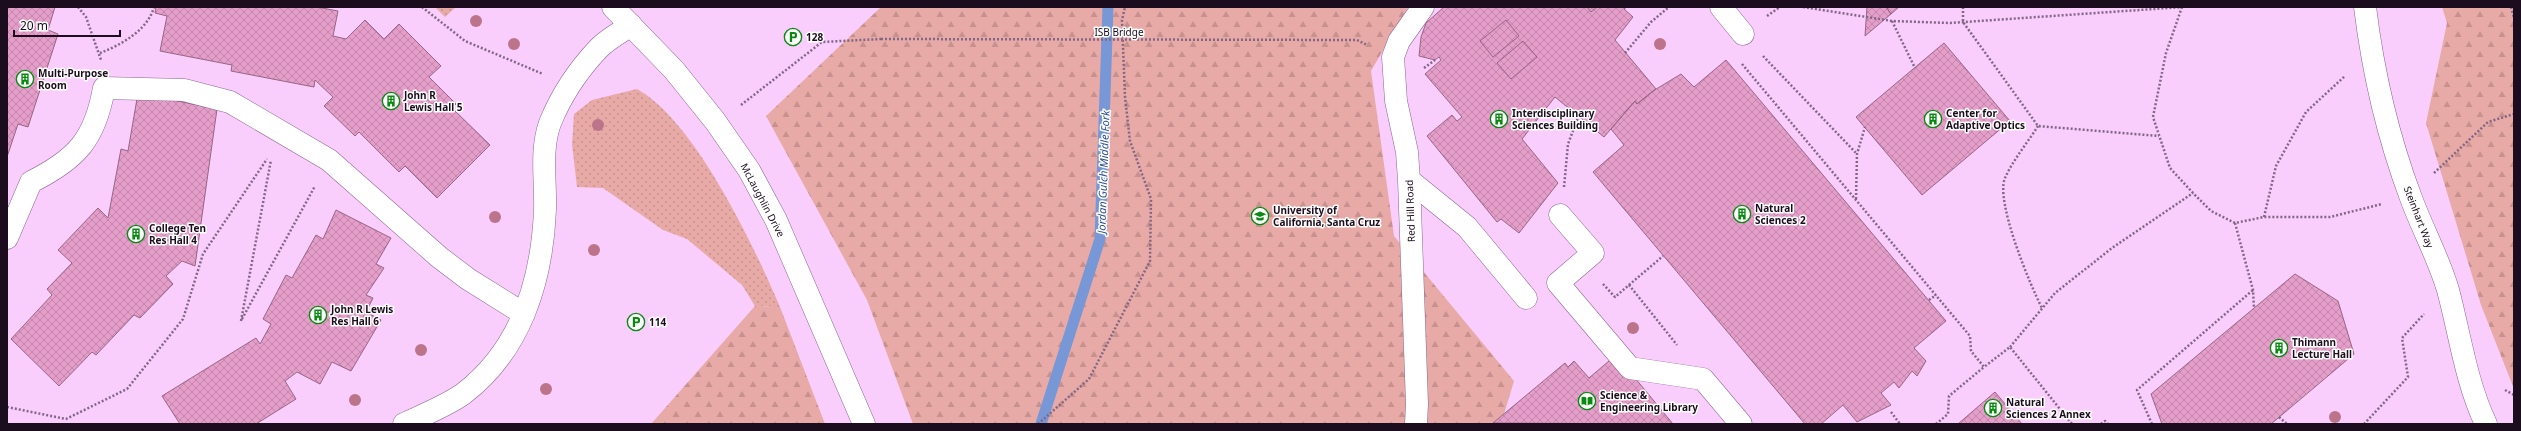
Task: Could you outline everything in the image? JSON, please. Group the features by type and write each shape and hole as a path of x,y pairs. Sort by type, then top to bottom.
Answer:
{"street":[{"name":"McLaughlin Drive","path":"613,7 692,93 749,170 776,220 848,383 864,424"},
{"name":"Red Hill Road","path":"1416,424 1417,404 1409,180 1407,152 1396,101 1393,57 1399,41 1423,7"},
{"path":"1721,7 1743,34"},
{"name":"Steinhart Way","path":"2365,7 2371,54 2383,108 2410,196 2447,289 2467,370 2479,410 2486,424"},
{"path":"404,424 461,395 476,383 501,355 516,334 524,314 543,246 545,197 544,150 550,124 573,79 600,47 631,25"},
{"path":"7,238 31,182 56,170 78,153 90,136 100,114 104,88 184,90 230,102 329,160 439,257 468,279 524,314"},
{"path":"1409,180 1467,227 1526,298"},
{"path":"1560,215 1593,253 1558,283 1630,368 1703,379 1741,424"}],"path":[{"path":"78,7 86,17 100,53 104,88"},
{"path":"100,53 121,44 151,18 154,7"},
{"path":"422,7 465,41 544,74"},
{"path":"1038,424 1089,379 1150,261 1151,199 1130,141 1125,98 1122,20 1125,7"},
{"path":"1625,53 1651,22 1669,7"},
{"path":"1803,7 1825,8 1892,21 1963,22 2182,7 2166,53 2153,117 2170,168 2211,211 2235,223 2264,217 2330,218 2410,196 2488,122 2514,114"},
{"path":"1963,7 1963,22 2038,126 2159,136"},
{"path":"2511,7 2514,18"},
{"path":"1892,21 1914,68"},
{"path":"1743,34 1857,154"},
{"name":"ISB Bridge","path":"738,108 822,42 880,39 1357,40"},
{"path":"2264,217 2276,166 2306,112 2371,54"},
{"path":"1739,60 1970,336 1971,351 1984,367"},
{"path":"1560,215 1568,144 1579,115"},
{"path":"2038,126 2005,179 2006,213 2031,286 2042,308"},
{"path":"1856,199 1857,154 1865,127"},
{"path":"7,407 66,419 127,389 184,319 203,254 270,157 241,321 329,160"},
{"path":"1936,424 1948,414 1949,396 2010,347 2055,293 2112,248 2193,193"},
{"path":"2235,223 2253,290 2254,308"},
{"path":"1584,261 1615,297 1663,256"},
{"path":"1629,285 1684,353 1686,377"},
{"path":"2364,424 2408,377 2402,338 2447,289"},
{"path":"2152,424 2137,390 2253,290"},
{"path":"1929,300 1936,295"},
{"path":"2010,347 2072,424"},
{"path":"1891,412 1900,424"},
{"path":"2279,417 2288,424"},
{"path":"2101,424 2105,421 2108,424"}],"green space":[{"path":"435,7 456,7 445,17"},
{"path":"881,7 1408,7 1371,71 1394,236 1514,381 1501,424 913,424 867,300 766,116"},
{"path":"2442,7 2514,7 2514,389 2481,305 2426,123 2447,23"},
{"path":"637,89 659,105 680,128 701,156 739,220 780,307 755,306 742,285 687,239 663,230 603,188 577,187 572,144 574,114 592,100"},
{"path":"755,306 780,307 825,424 651,424"}],"building":[{"name":"Multi-Purpose Room","path":"7,7 55,7 48,30 58,34 28,127 18,124 7,157"},
{"name":"John R Lewis Hall 5","path":"156,7 317,7 338,11 333,36 346,39 365,20 384,39 399,24 441,66 429,77 456,104 452,108 490,145 437,198 405,166 399,172 359,132 355,136 324,106 333,97 315,80 314,87 231,71 232,65 160,51 167,16 155,13"},
{"name":"Interdisciplinary Sciences Building","path":"1444,7 1627,7 1624,9 1633,17 1615,40 1656,89 1637,104 1635,101 1604,137 1555,97 1522,139 1558,183 1519,233 1501,219 1497,222 1427,136 1452,115 1457,121 1462,117 1425,74 1441,60 1439,57 1435,60 1419,56 1421,37 1426,23"},
{"path":"1587,7 1597,7 1591,12"},
{"path":"1867,7 1886,7 1891,14 1865,36"},
{"path":"1886,7 1899,7 1891,14"},
{"path":"1506,20 1519,36 1493,57 1480,41"},
{"path":"1523,41 1537,57 1511,79 1497,63"},
{"name":"Center for Adaptive Optics","path":"1944,43 2010,121 1922,195 1856,117"},
{"name":"Natural Sciences 2","path":"1726,60 1946,321 1914,348 1926,361 1917,376 1912,371 1899,388 1894,382 1881,393 1891,405 1857,422 1843,405 1821,424 1805,424 1593,172 1624,145 1611,129 1635,101 1637,104 1653,91 1681,74 1694,87"},
{"name":"College Ten Res Hall 4","path":"138,93 217,109 195,266 182,261 166,276 173,284 140,318 134,315 96,355 92,352 59,386 11,339 52,295 47,289 72,263 58,250 98,208 108,218 121,149 128,151"},
{"name":"John R Lewis Res Hall 6","path":"336,210 391,238 376,264 384,268 366,295 373,298 366,312 381,320 351,371 332,362 320,384 297,372 285,381 296,399 256,424 180,424 162,396 256,338 260,344 271,324 263,319 286,275 292,278 316,235 323,239"},
{"name":"Thimann Lecture Hall","path":"2295,274 2338,301 2354,354 2271,424 2162,424 2151,394"},
{"name":"Science & Engineering Library","path":"1616,355 1673,424 1493,423 1565,363 1568,367 1574,361 1589,378"},
{"name":"Natural Sciences 2 Annex","path":"1995,392 2022,424 1958,424"}],"waterway":[{"name":"Jordan Gulch Middle Fork","path":"1041,424 1100,239 1108,7"}],"place":[{"name":"128","path":"793,37"},
{"name":"Multi-Purpose Room","path":"25,79"},
{"name":"John R Lewis Hall 5","path":"391,101"},
{"name":"Interdisciplinary Sciences Building","path":"1499,119"},
{"name":"Center for Adaptive Optics","path":"1933,119"},
{"name":"Natural Sciences 2","path":"1742,214"},
{"name":"University of California, Santa Cruz","path":"1260,216"},
{"name":"College Ten Res Hall 4","path":"136,234"},
{"name":"John R Lewis Res Hall 6","path":"318,315"},
{"name":"114","path":"636,322"},
{"name":"Thimann Lecture Hall","path":"2279,348"},
{"name":"Science & Engineering Library","path":"1587,401"},
{"name":"Natural Sciences 2 Annex","path":"1993,408"}]}
